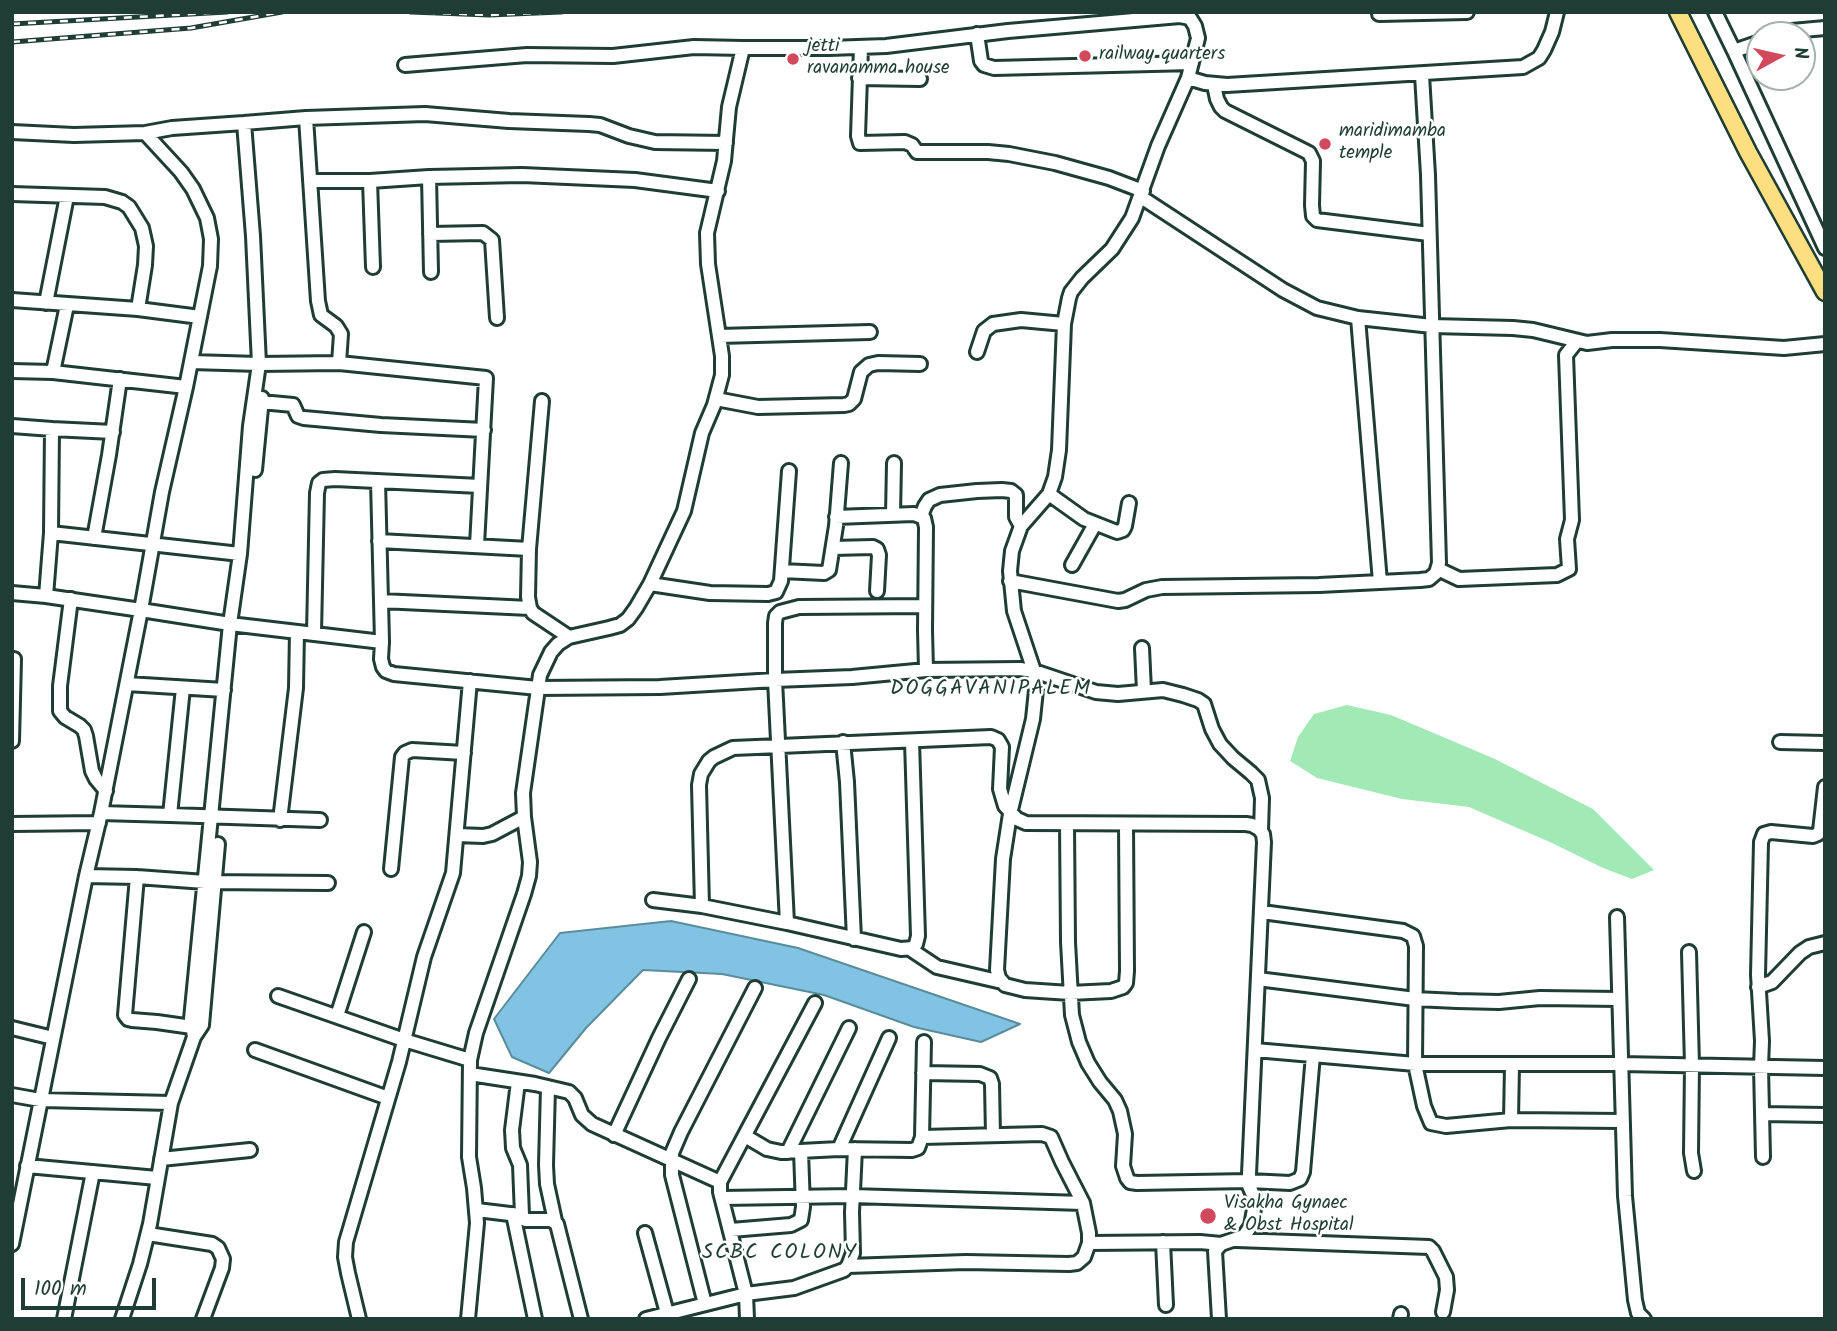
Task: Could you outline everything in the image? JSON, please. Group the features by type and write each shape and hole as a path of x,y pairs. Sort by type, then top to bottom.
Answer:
{"main road":[{"path":"1678,12 1748,152 1825,292"}],"street":[{"path":"1379,14 1467,12"},
{"path":"1188,78 1214,85 1523,68 1539,58 1544,50 1558,12"},
{"path":"1715,12 1825,248"},
{"path":"405,65 527,55 612,56 694,47 861,47 1180,16 1190,18 1198,38 1188,78 1158,146 1132,218 1119,239 1071,292 1066,308 1059,450 1055,477 1049,494 1021,526 1012,551 1010,581 1014,611 1034,671 1036,690 1003,859 997,970 1002,982"},
{"path":"977,34 981,61 994,68 1192,63"},
{"path":"861,47 860,143 905,142 918,152 1009,153 1110,178 1142,194 1283,290 1317,308 1358,318 1432,326 1513,328 1587,342 1660,340 1784,348 1825,344"},
{"path":"1734,51 1746,47"},
{"path":"468,1319 477,1210 469,1157 470,1059 476,1033 528,876 530,862 523,793 540,675 551,652 569,637 620,625 628,619 650,584 684,511 702,433 716,399 722,365 706,245 709,220 724,161 729,107 743,48"},
{"path":"1010,581 1118,601 1162,587 1319,585 1420,580 1433,576 1438,569 1422,75"},
{"path":"859,78 920,79"},
{"path":"1214,85 1217,99 1225,111 1309,153 1313,161 1313,216 1317,220 1429,234"},
{"path":"12,132 74,135 145,133 244,122 425,114 589,124 655,142 726,143"},
{"path":"306,118 318,301 321,315 336,326 341,334 339,363"},
{"path":"122,1319 148,1234 170,1103 193,1032 202,1025 210,882 250,426 259,364 244,122"},
{"path":"12,1244 52,1038 106,791 152,544 211,267 211,239 206,218 193,189 145,133"},
{"path":"310,181 555,176 635,180 718,191"},
{"path":"429,177 431,272"},
{"path":"370,181 373,267"},
{"path":"12,194 115,199 129,207 135,214 145,238 146,254 138,309"},
{"path":"46,303 67,195"},
{"path":"430,234 483,233 492,240 497,318"},
{"path":"12,300 138,309 200,317"},
{"path":"53,372 67,305"},
{"path":"1358,318 1380,582"},
{"path":"977,352 984,331 993,324 1021,320 1065,324"},
{"path":"719,336 870,332"},
{"path":"1438,569 1459,579 1557,575 1569,569 1567,540 1572,520 1566,355 1577,341"},
{"path":"191,362 339,363 486,377 477,545"},
{"path":"216,818 224,690 264,375 259,364"},
{"path":"716,399 758,407 844,405 854,399 861,372 869,365 920,364"},
{"path":"12,371 53,372 186,387"},
{"path":"94,538 120,379"},
{"path":"542,401 529,549 528,597 530,608 540,618 569,637"},
{"path":"261,402 290,404 294,406 298,416 304,418 484,430"},
{"path":"12,426 113,432"},
{"path":"46,596 51,533 52,429"},
{"path":"782,571 827,572 830,567 841,463"},
{"path":"893,515 894,463"},
{"path":"650,584 710,593 772,593 779,589 789,471"},
{"path":"314,634 318,487 323,480 480,486"},
{"path":"378,481 381,664 389,673 538,688 660,687 852,677 926,670 1004,669 1034,671 1096,692 1118,694 1170,691 1205,704 1212,729 1220,744 1258,780 1262,798 1262,912 1249,1181 1254,1201 1253,1218 1244,1236 1221,1244 1089,1242"},
{"path":"921,516 929,500 940,495 1002,490 1016,495 1016,517 1021,526"},
{"path":"1049,494 1068,509 1112,531 1121,532 1125,526 1129,503"},
{"path":"836,517 914,514 924,518 926,670"},
{"path":"1072,565 1095,524"},
{"path":"51,533 240,554"},
{"path":"379,541 529,549"},
{"path":"833,548 877,549 877,591"},
{"path":"12,593 382,642"},
{"path":"72,599 60,686 60,710 65,717 84,730 92,771 106,791"},
{"path":"381,601 530,608"},
{"path":"787,923 775,680 776,616 780,612 799,607 925,606"},
{"path":"280,820 296,688 297,632"},
{"path":"1142,648 1144,691"},
{"path":"12,741 14,659"},
{"path":"359,1319 345,1257 346,1242 388,1098 432,931 453,873 470,681"},
{"path":"127,684 224,690"},
{"path":"170,815 183,688"},
{"path":"702,906 701,774 709,761 724,751 745,747 985,736 998,740 1002,747 1002,797 1010,814 1026,824 1246,824 1261,831"},
{"path":"653,901 702,906 901,949 915,946 918,936 912,741"},
{"path":"843,742 854,939"},
{"path":"1780,742 1825,743"},
{"path":"391,869 402,757 412,750 464,753"},
{"path":"1763,1157 1760,1067 1762,1041 1758,987 1762,837 1767,832 1819,836 1825,787"},
{"path":"12,824 170,815 320,820"},
{"path":"457,835 492,834 524,817"},
{"path":"910,949 937,967 1025,990 1070,993 1111,991 1123,987 1127,971 1126,824"},
{"path":"1067,825 1070,993 1075,1028 1088,1063 1115,1100 1123,1119 1123,1166 1130,1182 1296,1181 1302,1176 1313,1055"},
{"path":"86,876 210,882 328,883"},
{"path":"137,877 125,1015 128,1019 157,1022 193,1032"},
{"path":"1262,912 1410,934 1416,946 1415,1064 1424,1106 1431,1123 1446,1126 1511,1120 1622,1121"},
{"path":"1618,917 1625,1196 1635,1300 1638,1313 1644,1319"},
{"path":"337,1016 364,932"},
{"path":"1758,987 1772,982 1809,947 1825,943"},
{"path":"1689,952 1691,1153 1694,1171"},
{"path":"614,1135 689,979"},
{"path":"1258,979 1415,999 1499,1002 1540,998 1619,999"},
{"path":"705,1304 676,1194 671,1169 672,1153 755,988"},
{"path":"278,996 404,1040 470,1059"},
{"path":"747,1319 746,1294 720,1182 815,1003"},
{"path":"12,1028 52,1038"},
{"path":"731,1230 799,1223 803,1216 802,1195 795,1152 849,1028"},
{"path":"839,1149 889,1038"},
{"path":"745,1136 767,1149 781,1152 915,1149 920,1146 922,1138 924,1042"},
{"path":"255,1050 388,1098"},
{"path":"1255,1050 1415,1064 1825,1068"},
{"path":"1511,1120 1512,1065"},
{"path":"923,1073 980,1074 990,1078 993,1135"},
{"path":"470,1074 569,1092 586,1120 720,1182"},
{"path":"518,1082 512,1130 513,1148 520,1165 517,1215 535,1319"},
{"path":"548,1087 547,1184 582,1319"},
{"path":"12,1095 40,1100 170,1103"},
{"path":"1762,1114 1825,1115"},
{"path":"848,1266 966,1262 1069,1264 1082,1261 1089,1242 1088,1219 1051,1137 1042,1134 922,1138"},
{"path":"646,1319 667,1313 690,1313 705,1304 746,1294 794,1288 844,1270 853,1253 855,1149"},
{"path":"161,1159 250,1150"},
{"path":"27,1166 157,1178"},
{"path":"64,1319 93,1172"},
{"path":"722,1198 802,1195 1083,1203"},
{"path":"477,1210 555,1222"},
{"path":"645,1233 667,1313"},
{"path":"148,1234 212,1244 218,1248 223,1259 222,1268 203,1319"},
{"path":"1237,1240 1429,1247 1446,1277 1447,1290 1443,1312"},
{"path":"1163,1242 1166,1305"},
{"path":"1219,1319 1214,1255 1221,1244"}],"green space":[{"path":"1347,705 1391,715 1495,759 1593,809 1654,870 1632,879 1469,807 1402,799 1317,778 1290,761 1298,737 1314,714"}],"water":[{"path":"671,921 798,948 1020,1024 981,1042 914,1027 824,995 722,974 643,970 586,1028 549,1073 512,1057 494,1019 560,933"}],"railway":[{"path":"12,24 227,12"},
{"path":"12,42 191,28 282,12"},
{"path":"411,12 489,15 561,12"}],"place":[{"name":"railway quarters","path":"1085,56"},
{"name":"jetti ravanamma house","path":"793,59"},
{"name":"maridimamba temple","path":"1325,144"},
{"name":"Visakha Gynaec & Obst Hospital","path":"1208,1216"}],"district":[{"name":"DOGGAVANIPALEM","path":"991,690"},
{"name":"SCBC COLONY","path":"780,1254"}]}
